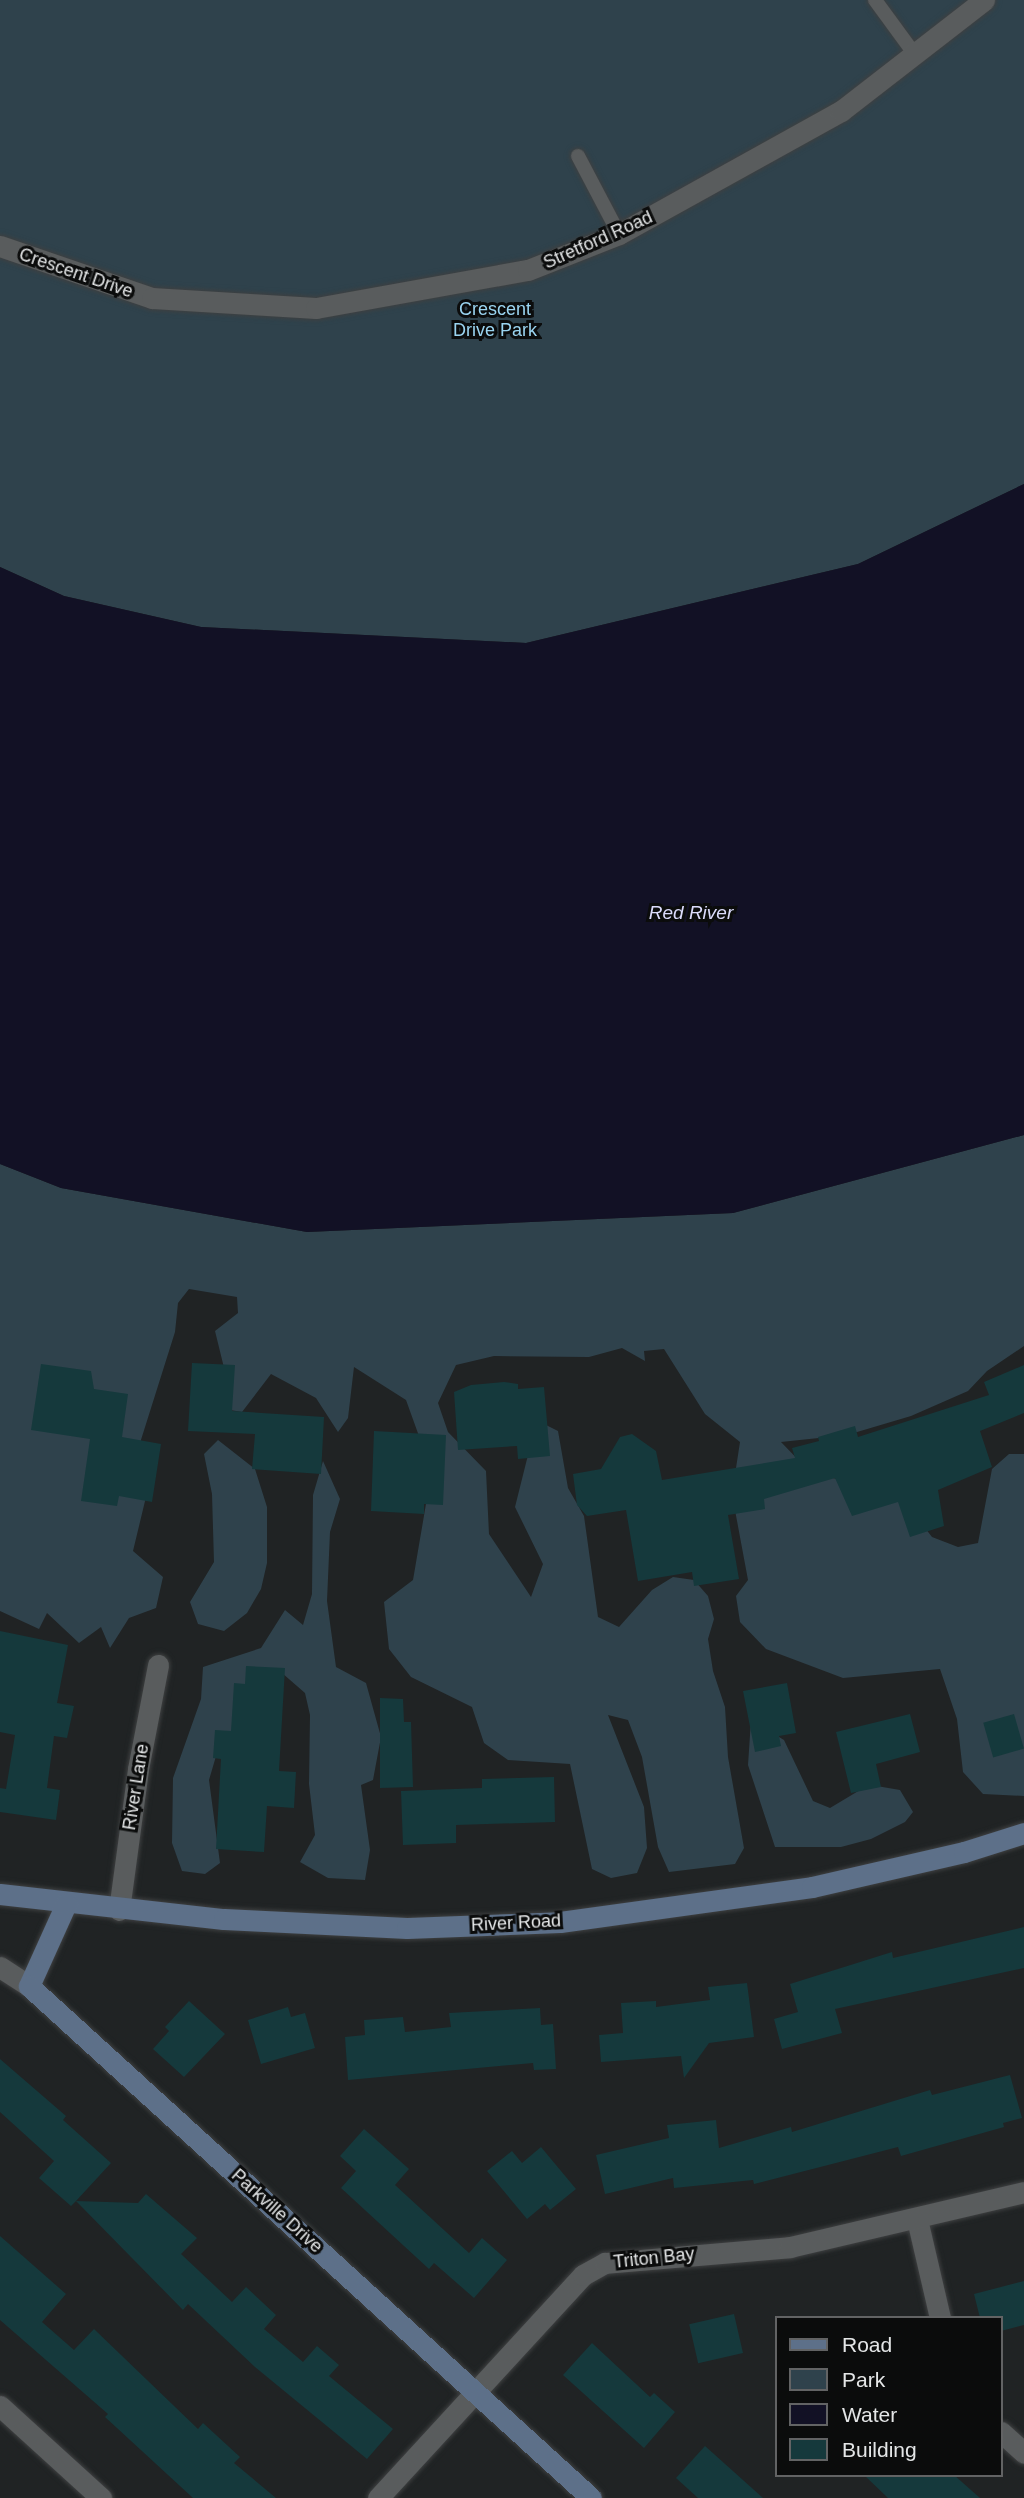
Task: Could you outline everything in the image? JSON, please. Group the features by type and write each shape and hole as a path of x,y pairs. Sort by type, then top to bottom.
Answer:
{"street":[{"name":"Stretford Road","path":"152,298 316,308 528,270 619,234 841,111 916,56 984,0"},
{"name":"Crescent Drive","path":"0,246 152,298"},
{"name":"River Lane","path":"119,1910 136,1783 158,1665"},
{"name":"River Road","path":"0,1895 119,1910 407,1928 560,1922 812,1887 964,1852 1024,1833"},
{"path":"0,1967 29,1986 66,1903"},
{"name":"Parkville Drive","path":"29,1986 591,2498"},
{"name":"Triton Bay","path":"378,2498 474,2389 583,2275 605,2263 790,2247 917,2220 1024,2192"},
{"path":"917,2220 940,2316"},
{"path":"0,2406 101,2498"},
{"path":"1003,2434 1024,2453"}],"lane":[{"path":"875,0 916,56"},
{"path":"578,156 619,234"}],"green space":[{"name":"Crescent Drive Park","path":"0,0 1024,0 1024,484 858,564 526,643 201,627 64,596 0,567"},
{"path":"1024,1135 1024,1346 987,1371 968,1391 911,1416 847,1435 781,1442 811,1473 898,1493 932,1537 958,1547 978,1543 992,1469 1009,1454 1024,1454 1024,1796 983,1794 963,1772 957,1719 940,1669 843,1678 766,1649 740,1622 736,1596 748,1580 732,1494 740,1442 705,1414 664,1349 644,1351 645,1361 622,1348 589,1357 494,1356 456,1365 438,1403 448,1432 486,1471 489,1534 531,1597 543,1564 515,1507 530,1447 546,1425 558,1431 568,1488 584,1516 598,1617 619,1627 652,1590 673,1577 694,1580 708,1596 714,1619 708,1639 713,1671 725,1707 728,1757 744,1848 735,1864 669,1872 658,1847 642,1757 628,1720 608,1715 644,1807 647,1848 637,1873 611,1878 592,1869 570,1764 508,1760 484,1743 472,1707 411,1677 389,1649 384,1602 413,1580 427,1498 424,1450 406,1400 354,1367 348,1418 338,1432 316,1398 271,1374 242,1412 218,1408 227,1380 215,1331 238,1313 237,1297 189,1289 178,1303 175,1332 140,1443 146,1497 133,1551 163,1577 156,1608 129,1618 110,1648 101,1627 79,1643 47,1613 39,1629 0,1611 0,1164 61,1188 307,1232 733,1213"},
{"path":"218,1440 255,1469 267,1507 267,1563 261,1589 247,1613 224,1631 198,1624 190,1602 214,1562 212,1494 204,1454"},
{"path":"323,1461 340,1499 330,1532 327,1601 336,1667 366,1683 381,1737 373,1780 361,1785 370,1850 365,1880 328,1878 300,1862 315,1835 309,1784 310,1715 305,1693 282,1673 219,1746 209,1780 220,1863 205,1874 182,1871 172,1843 173,1778 201,1699 203,1667 261,1648 285,1610 303,1625 312,1594 313,1495"},
{"path":"751,1720 784,1740 813,1801 830,1808 860,1790 859,1783 900,1790 913,1812 905,1822 871,1839 841,1847 775,1847 748,1765"}],"water":[{"name":"Red River","path":"1024,484 1024,1135 733,1213 307,1232 61,1188 0,1164 0,567 64,596 201,627 526,643 858,564"}],"building":[{"path":"192,1363 235,1365 232,1411 324,1417 321,1474 252,1469 255,1434 188,1431"},
{"path":"41,1364 91,1371 94,1389 128,1394 122,1437 161,1444 152,1502 119,1496 117,1506 81,1501 90,1439 31,1430"},
{"path":"1024,1365 1024,1413 980,1431 992,1467 938,1490 944,1526 910,1537 898,1502 852,1516 835,1478 764,1499 765,1509 728,1515 739,1579 694,1586 692,1572 638,1581 626,1510 587,1516 577,1505 573,1474 601,1469 620,1437 632,1434 656,1451 662,1480 795,1458 792,1448 819,1441 818,1437 855,1426 858,1437 989,1395 984,1382"},
{"path":"504,1382 518,1384 518,1389 544,1387 550,1456 518,1459 517,1446 458,1450 454,1392 471,1385"},
{"path":"374,1431 446,1435 443,1505 424,1504 424,1514 371,1511"},
{"path":"0,1631 68,1645 57,1703 74,1706 67,1738 54,1736 47,1788 60,1790 56,1820 0,1812 0,1788 6,1789 15,1735 0,1732"},
{"path":"246,1666 285,1668 279,1771 296,1772 294,1808 267,1806 264,1852 216,1849 221,1759 213,1758 215,1730 231,1731 234,1683 245,1684"},
{"path":"787,1683 796,1733 779,1736 781,1746 755,1752 743,1691"},
{"path":"380,1698 403,1699 404,1722 411,1722 413,1787 380,1788"},
{"path":"910,1714 920,1752 876,1764 881,1787 851,1793 836,1732"},
{"path":"1014,1714 1024,1749 993,1757 983,1723"},
{"path":"554,1777 555,1822 456,1825 456,1843 403,1845 401,1791 482,1788 482,1779"},
{"path":"1024,1927 1024,1968 835,2009 842,2033 782,2049 774,2019 798,2012 790,1984 892,1952 893,1958"},
{"path":"747,1983 754,2037 709,2043 684,2078 681,2056 601,2062 599,2035 623,2033 621,2003 656,2001 656,2007 710,2000 708,1987"},
{"path":"189,2001 225,2034 184,2077 153,2049 169,2031 165,2027"},
{"path":"288,2007 291,2017 305,2013 315,2048 261,2064 248,2020"},
{"path":"540,2008 541,2025 553,2024 556,2069 534,2070 533,2063 348,2080 345,2037 365,2035 364,2020 403,2017 405,2032 451,2027 449,2013"},
{"path":"0,2059 66,2116 63,2120 111,2163 71,2206 39,2178 54,2161 0,2112"},
{"path":"1010,2075 1022,2118 1003,2123 1004,2127 901,2156 898,2147 754,2184 753,2180 674,2188 673,2178 605,2194 596,2155 669,2138 667,2125 716,2120 719,2148 791,2127 792,2132 930,2090 932,2095"},
{"path":"364,2129 409,2169 395,2185 469,2253 482,2238 507,2260 474,2298 434,2263 429,2269 341,2188 356,2171 340,2156"},
{"path":"541,2147 576,2189 550,2210 545,2204 527,2219 487,2171 512,2151 522,2163"},
{"path":"146,2194 197,2238 181,2254 232,2302 246,2287 276,2315 264,2329 303,2362 317,2346 339,2365 329,2376 393,2429 367,2459 255,2367 188,2304 183,2310 76,2201 138,2203"},
{"path":"0,2236 66,2294 42,2322 74,2350 94,2329 198,2429 203,2423 240,2457 234,2463 276,2498 193,2498 105,2417 108,2414 0,2320"},
{"path":"1024,2281 1024,2325 1003,2330 1003,2316 980,2316 974,2294"},
{"path":"734,2314 743,2353 698,2363 689,2324"},
{"path":"592,2343 650,2397 654,2393 675,2412 644,2448 563,2375"},
{"path":"705,2446 763,2498 698,2498 676,2478"},
{"path":"866,2477 956,2477 980,2498 888,2498"}]}
